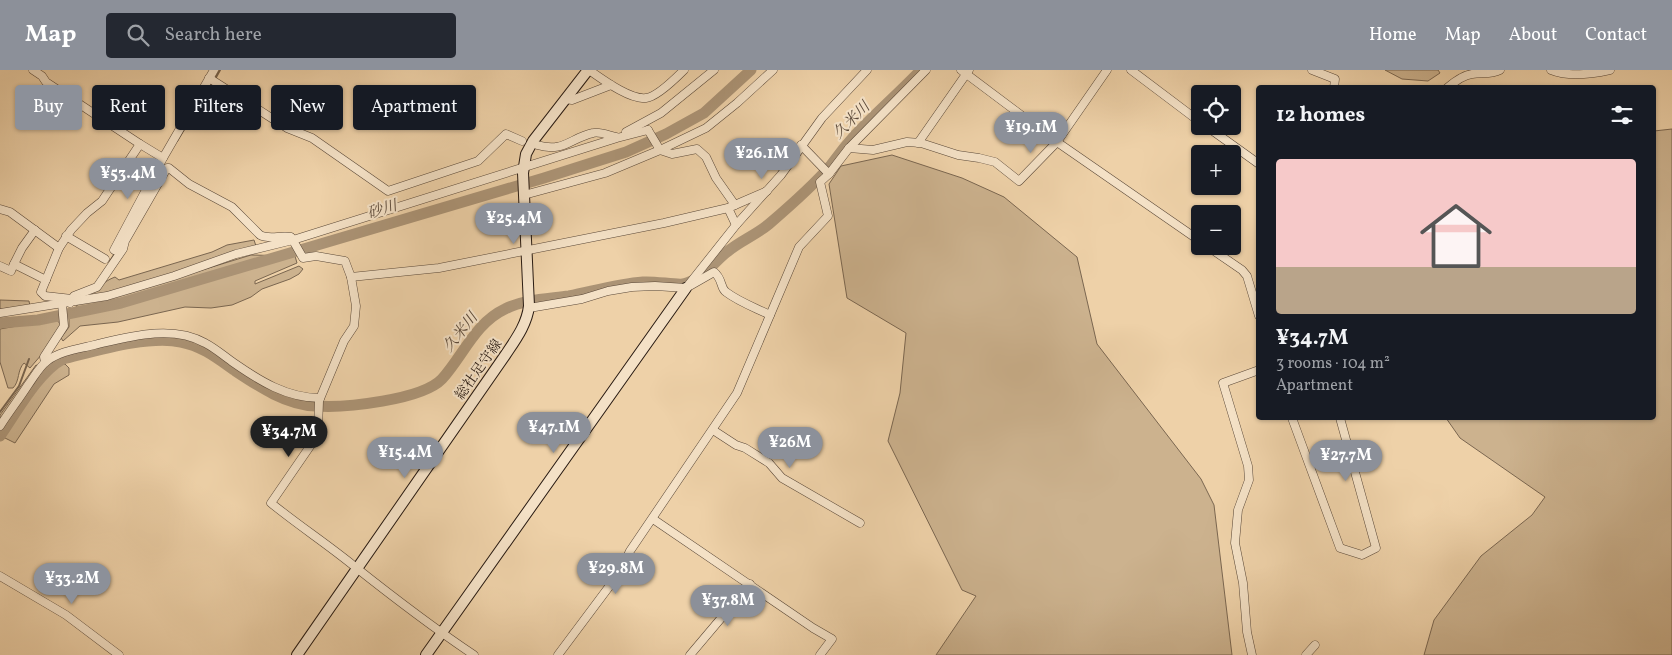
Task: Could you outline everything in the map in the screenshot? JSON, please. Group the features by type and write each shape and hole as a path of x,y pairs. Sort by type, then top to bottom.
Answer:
{"main road":[{"name":"総社足守線","path":"297,655 522,330 529,304 524,193 526,154 533,141 589,70"},
{"path":"426,655 688,285"}],"street":[{"path":"34,70 46,82 140,144 189,184 232,207 260,235 265,237 290,237 301,257 305,259 316,256 346,261 356,306 354,326 344,341 320,399 318,429 315,440 271,504 474,655"},
{"path":"114,250 212,80 214,70"},
{"path":"589,70 611,85 638,97 646,98 655,94 684,70"},
{"path":"537,145 548,148 560,147 595,132 617,138 655,116 691,90 714,70"},
{"path":"524,193 605,173 706,128 737,103 772,70"},
{"path":"558,655 620,572 630,551 713,430 736,393 799,247 828,216 820,182 827,171 926,70"},
{"path":"849,148 872,150 907,142 918,142 958,155 995,162 1019,180 1057,142 1107,70"},
{"path":"1131,70 1191,115"},
{"path":"1312,70 1335,79 1334,85"},
{"path":"1450,85 1468,75 1500,70"},
{"path":"1551,70 1560,74 1598,73 1610,70"},
{"path":"688,285 736,225 781,175 822,118 865,71"},
{"path":"918,142 965,71 1057,142 1191,235"},
{"path":"212,80 287,128 312,138 388,192 478,161 506,134 522,141"},
{"path":"566,99 572,100 611,85"},
{"path":"0,312 107,296 174,276 236,254 294,242 416,200 524,170 617,138 648,130 655,116"},
{"path":"648,130 660,150 672,154 697,149 706,157 732,206 736,225"},
{"path":"1219,135 1256,162"},
{"path":"66,303 45,296 41,290 59,248 66,236 87,213 102,201 140,144"},
{"path":"801,145 827,171"},
{"path":"45,362 44,357 64,326 66,303 74,296 97,288 123,249 125,241 164,164"},
{"path":"351,277 439,268 664,223 732,206 767,191"},
{"path":"0,209 10,212 59,248"},
{"path":"0,266 10,271 22,248 35,230"},
{"path":"66,236 105,259"},
{"path":"1221,255 1242,270 1247,276 1256,306"},
{"path":"14,264 46,280"},
{"path":"529,304 582,299 608,291 632,288 688,285 714,272 719,276 723,289 726,292 770,315"},
{"path":"0,426 45,362 64,352 125,338 148,335 180,335 204,342 269,385 296,396 320,399"},
{"path":"1252,655 1247,632 1243,583 1235,543 1238,510 1249,476 1248,466 1223,383 1256,371"},
{"path":"1293,420 1340,548 1362,555 1376,548 1341,420"},
{"path":"713,430 769,463 782,478 860,523"},
{"path":"652,519 832,639 820,655"},
{"path":"0,576 66,615 119,655"},
{"path":"690,655 750,584"},
{"path":"1306,655 1315,645"}],"shaded area":[{"path":"1385,70 1438,70 1440,73 1428,81 1402,79"},
{"path":"1672,129 1672,655 1424,655 1434,620 1481,556 1532,515 1545,497 1460,438 1447,420 1656,420 1656,131"},
{"path":"892,155 962,178 1004,197 1077,257 1097,344 1201,479 1214,505 1232,655 936,655 976,596 962,590 888,441 900,393 906,333 847,298 829,184 841,166"},
{"path":"254,240 256,246 192,268 149,282 84,298 85,295 115,277 119,280 212,252 227,245"},
{"path":"251,255 295,256 297,263 255,281 255,284 299,266 303,269 299,274 290,279 262,289 251,297 232,305 211,308 185,307 118,322 80,326 63,341 61,338 69,327 69,317 78,304 111,298"},
{"path":"0,300 29,301 30,306 0,309"},
{"path":"57,320 61,325 42,354 30,368 24,363 15,385 13,388 8,388 0,362 0,329"},
{"path":"65,364 69,368 69,375 54,384 15,443 3,437 47,372 58,365"},
{"path":"36,365 39,366 0,421 0,415"}],"waterway":[{"path":"215,79 220,70"},
{"name":"砂川","path":"0,323 38,320 121,303 626,152 666,134 704,113 751,70"},
{"name":"久米川","path":"0,436 37,383 54,365 63,359 138,342 168,340 196,346 273,394 305,405 345,406 363,404 418,392 442,379 477,331 505,309 528,301 569,296 624,284 648,282 683,284 690,282 732,248 769,224 801,196 817,181 856,134 921,70"},
{"path":"177,141 212,83"},
{"path":"110,261 116,252"},
{"path":"0,412 19,386 29,359"}]}
